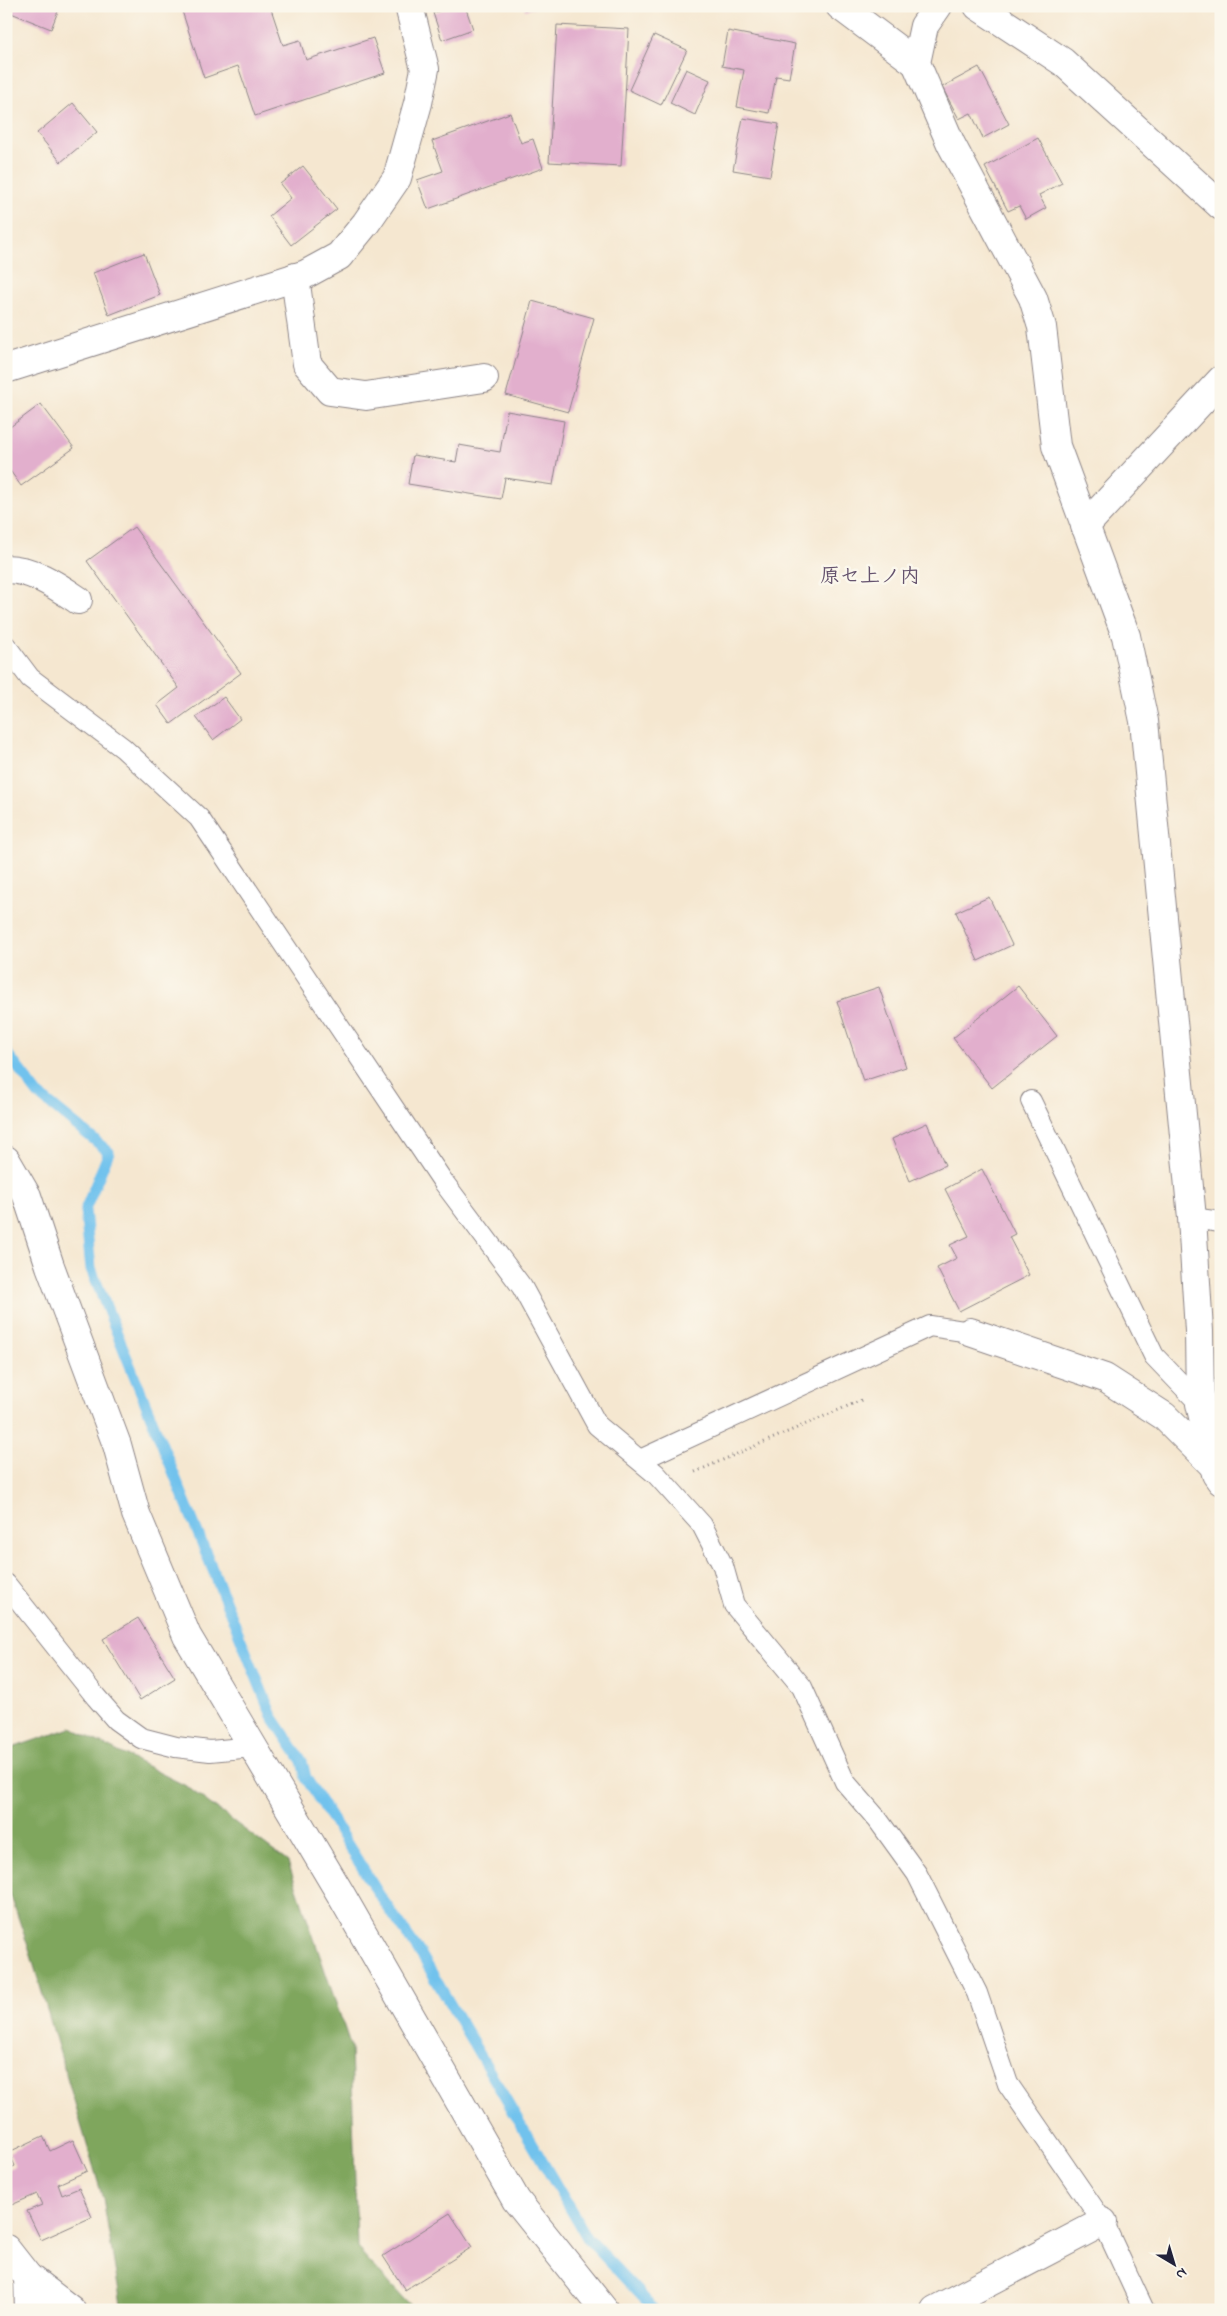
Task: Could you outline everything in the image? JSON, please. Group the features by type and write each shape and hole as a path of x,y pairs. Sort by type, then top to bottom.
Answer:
{"street":[{"path":"6,369 295,278 339,256 366,223 397,178 418,103 425,69 409,6"},
{"path":"840,6 916,63 951,144 1033,298 1042,327 1056,446 1126,636 1144,721 1192,1218 1199,1331 1200,1404 1218,1474"},
{"path":"916,63 924,26 938,6"},
{"path":"978,6 1062,62 1221,206"},
{"path":"295,278 307,364 330,390 366,396 484,378"},
{"path":"1085,526 1221,380"},
{"path":"6,569 18,569 51,583 78,600"},
{"path":"6,1160 27,1196 50,1266 117,1445 136,1514 187,1636 345,1902 516,2200 604,2310"},
{"path":"970,1332 1105,1378 1164,1416 1218,1474"},
{"path":"935,2310 1103,2222"},
{"path":"6,2249 28,2277 71,2310"},
{"path":"28,2277 29,2310"}],"lane":[{"path":"6,646 30,678 123,748 199,818 442,1180 522,1286 597,1425 666,1484 702,1525 723,1566 734,1605 802,1688 845,1782 878,1820 917,1874 977,1993 1008,2084 1103,2222 1144,2310"},
{"path":"1030,1101 1154,1356 1200,1404"},
{"path":"1192,1218 1221,1222"},
{"path":"640,1460 930,1326 970,1332"},
{"path":"6,1584 116,1720 141,1738 176,1747 210,1751 253,1747"}],"path":[{"path":"666,1484 864,1399"}],"green space":[{"path":"71,1728 186,1786 288,1862 351,2047 357,2248 414,2310 122,2310 103,2199 30,1952 6,1882 6,1750"}],"building":[{"path":"6,6 60,6 51,29 6,11"},
{"path":"196,6 270,6 283,45 300,40 306,60 373,38 385,73 255,116 238,66 204,78 182,11"},
{"path":"453,6 465,6 473,29 442,40 433,13"},
{"path":"524,6 539,6 539,7 525,10"},
{"path":"557,25 629,29 621,166 549,162"},
{"path":"728,31 795,44 789,78 776,76 769,113 737,107 744,70 722,66"},
{"path":"654,35 687,50 661,105 629,90"},
{"path":"979,67 1009,124 983,138 971,113 959,119 942,87"},
{"path":"686,69 710,80 695,115 670,103"},
{"path":"73,103 97,132 61,162 37,133"},
{"path":"510,113 521,143 533,139 543,168 428,209 417,180 443,171 432,141"},
{"path":"743,118 779,124 770,176 733,170"},
{"path":"1038,138 1062,183 1039,195 1046,208 1026,219 1019,206 1008,211 985,167"},
{"path":"303,166 337,209 291,245 269,216 291,198 280,184"},
{"path":"144,253 160,295 109,315 93,273"},
{"path":"532,301 594,318 568,412 506,395"},
{"path":"41,404 74,448 21,486 6,465 6,430"},
{"path":"507,411 564,421 553,485 505,478 501,499 408,484 413,455 456,462 459,445 500,452"},
{"path":"134,527 241,673 171,724 157,705 179,688 87,561"},
{"path":"224,697 240,719 213,740 196,717"},
{"path":"989,897 1012,945 978,961 956,912"},
{"path":"1018,986 1057,1036 992,1088 953,1038"},
{"path":"879,987 906,1067 863,1081 837,1001"},
{"path":"927,1123 945,1165 910,1181 892,1139"},
{"path":"982,1169 1015,1234 1009,1237 1029,1275 959,1311 937,1268 957,1258 950,1245 969,1236 945,1189"},
{"path":"138,1618 175,1678 140,1700 103,1639"},
{"path":"43,2136 50,2151 73,2140 87,2171 58,2184 62,2195 79,2188 92,2217 41,2240 27,2211 42,2205 37,2194 9,2206 6,2200 6,2170 15,2166 9,2152"},
{"path":"450,2213 472,2247 405,2290 383,2256"}],"waterway":[{"path":"6,1052 38,1094 109,1152 85,1210 91,1269 272,1716 302,1761 306,1778 380,1896 422,1956 588,2239 655,2310"}],"district":[{"name":"原セ上ノ内","path":"870,575"}]}
